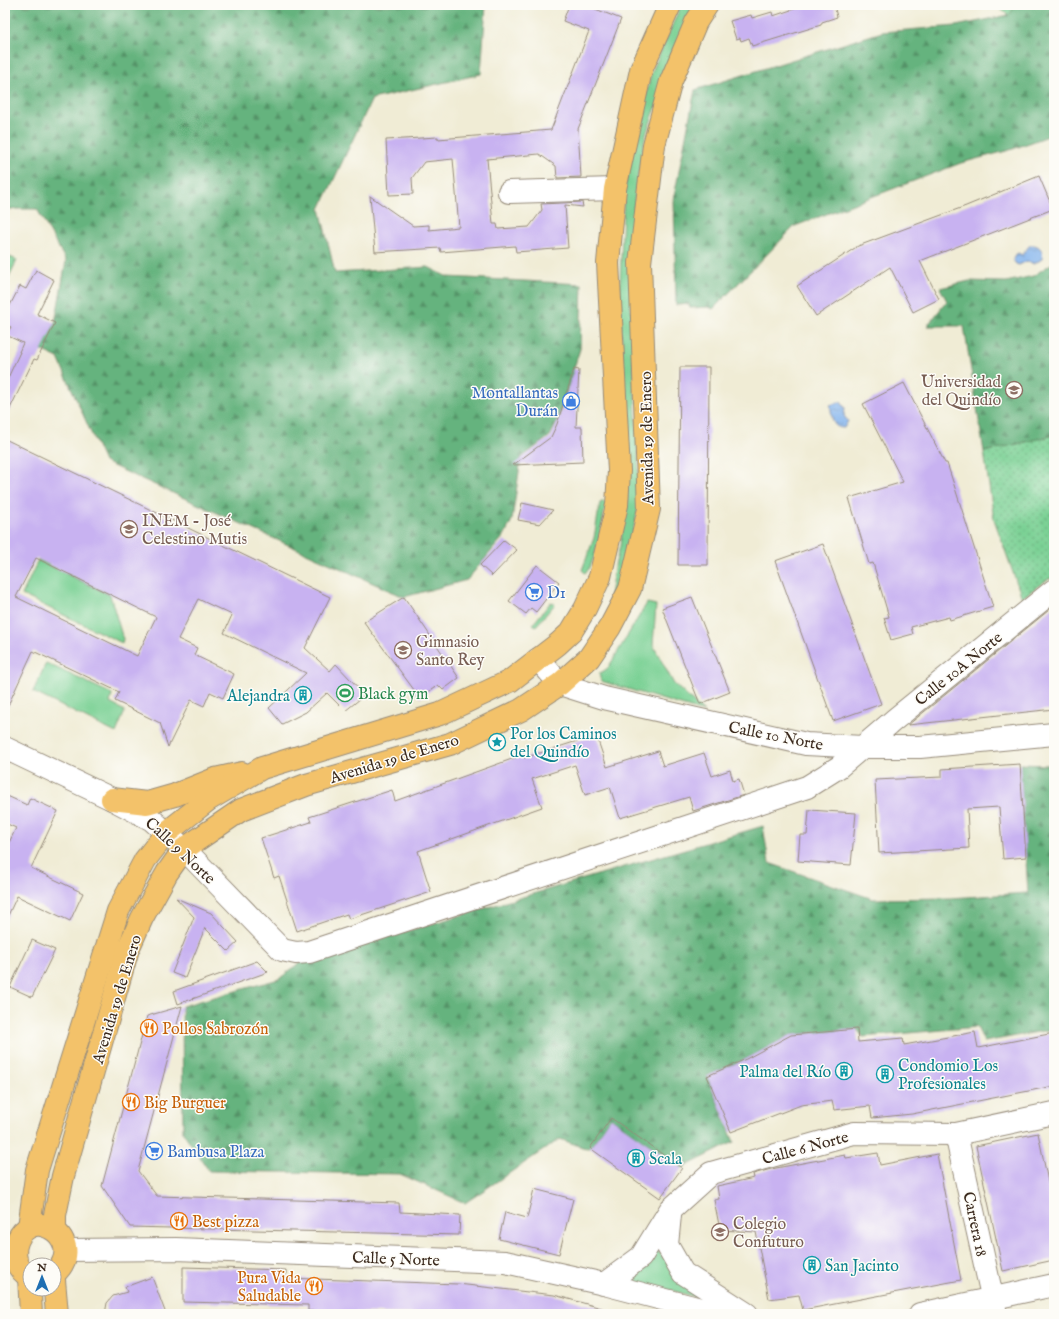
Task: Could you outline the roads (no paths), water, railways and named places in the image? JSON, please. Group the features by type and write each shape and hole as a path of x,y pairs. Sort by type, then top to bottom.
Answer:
{"main road":[{"name":"Avenida 19 de Enero","path":"29,1227 37,1170 118,911 145,860 166,833 208,800 262,768 440,714 510,680 571,632 586,609 600,577 617,505 619,471 608,263 615,189 641,70 670,5"},
{"name":"Avenida 19 de Enero","path":"55,1230 55,1215 63,1176 128,949 142,918 167,873 184,849 241,810 306,785 450,744 521,710 560,684 589,658 610,627 630,589 649,509 640,263 654,146 671,81 696,22 707,5"},
{"path":"112,799 147,803 176,795 215,779 262,768"},
{"path":"22,1271 17,1267 9,1254 16,1238 29,1227 43,1225 55,1230 64,1241 66,1250 62,1265"},
{"path":"30,1297 31,1314"},
{"path":"56,1297 57,1314"}],"street":[{"path":"509,192 615,189"},
{"name":"Calle 10A Norte","path":"296,953 309,952 807,787 839,767 900,715 1054,590"},
{"path":"538,659 560,684"},
{"name":"Calle 10 Norte","path":"560,684 604,698 806,744 863,747 920,747 1054,734"},
{"name":"Calle 9 Norte","path":"5,748 112,799 152,820 184,849 282,950 296,953"},
{"name":"Calle 6 Norte","path":"604,1284 642,1257 670,1210 711,1173 854,1133 956,1134 1054,1113"},
{"name":"Carrera 18","path":"956,1134 994,1306"},
{"path":"670,1210 667,1246 683,1273 747,1314"},
{"name":"Calle 5 Norte","path":"66,1250 169,1249 505,1262 604,1284 720,1314"},
{"path":"920,1314 994,1306 1054,1285"}],"water":[{"path":"1030,245 1040,248 1042,259 1034,264 1027,261 1019,265 1016,264 1013,260 1014,256 1018,253 1022,255"},
{"path":"841,402 845,408 844,416 848,421 844,428 834,424 830,405"}],"place":[{"name":"Universidad del Quindío","path":"1014,390"},
{"name":"Montallantas Durán","path":"571,401"},
{"name":"INEM - José Celestino Mutis","path":"129,529"},
{"name":"D1","path":"534,592"},
{"name":"Gimnasio Santo Rey","path":"403,650"},
{"name":"Black gym","path":"345,693"},
{"name":"Alejandra","path":"303,695"},
{"name":"Por los Caminos del Quindío","path":"497,742"},
{"name":"Pollos Sabrozón","path":"149,1028"},
{"name":"Palma del Río","path":"844,1071"},
{"name":"Condomio Los Profesionales","path":"885,1074"},
{"name":"Big Burguer","path":"131,1102"},
{"name":"Bambusa Plaza","path":"154,1151"},
{"name":"Scala","path":"636,1158"},
{"name":"Best pizza","path":"179,1221"},
{"name":"Colegio Confuturo","path":"720,1232"},
{"name":"San Jacinto","path":"812,1265"},
{"name":"Pura Vida Saludable","path":"314,1286"}]}
